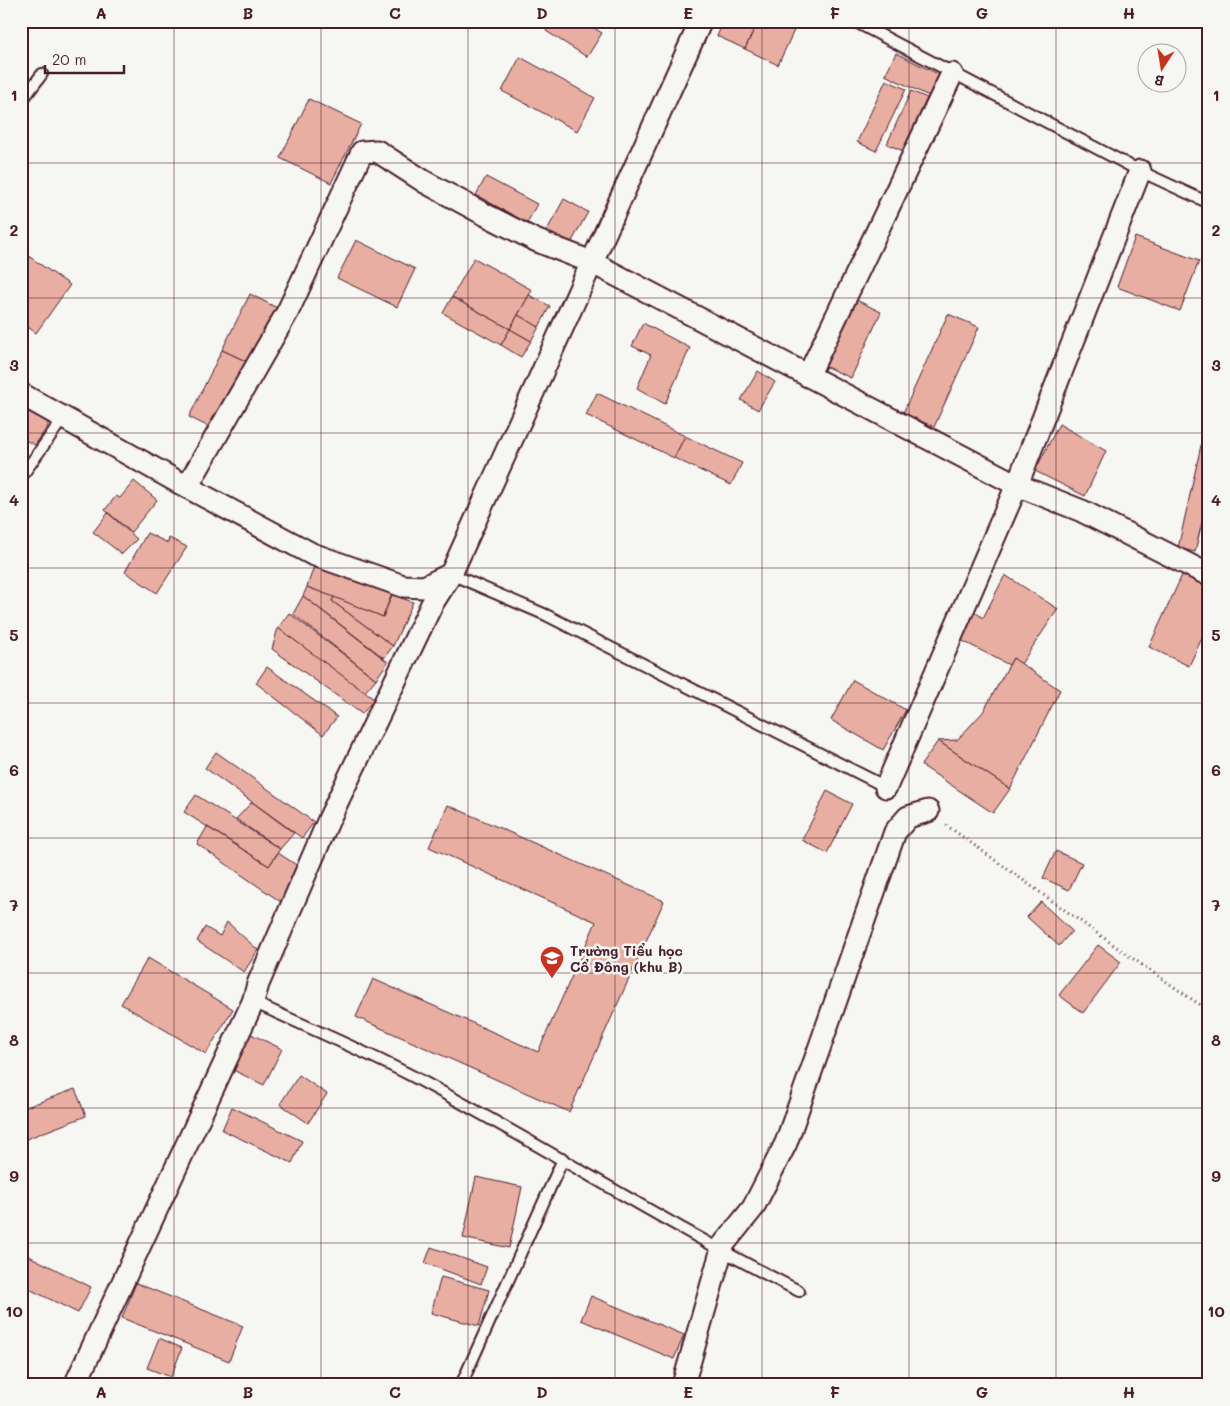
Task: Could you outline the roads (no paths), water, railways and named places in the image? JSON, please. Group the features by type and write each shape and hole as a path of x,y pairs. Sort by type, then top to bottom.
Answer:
{"street":[{"path":"75,1385 253,1002 258,984 330,817 432,604 451,574 701,21"},
{"path":"808,376 952,74"},
{"path":"186,487 288,310 362,152 377,151 425,182 535,240 591,262 1017,485 1082,511 1209,575"},
{"path":"886,787 1017,485 1140,171"},
{"path":"21,394 186,487 312,554 403,586 424,588 451,574"},
{"path":"683,1385 723,1244 753,1208 786,1143 895,832 908,817 928,811"}],"lane":[{"path":"854,21 1140,171 1209,203"},
{"path":"21,102 42,74"},
{"path":"21,477 64,417"},
{"path":"451,574 546,615 886,787"},
{"path":"253,1002 413,1076 563,1159 721,1252 799,1291"},
{"path":"461,1385 563,1159"}],"place":[{"name":"Trường Tiểu học Cổ Đông (khu B)","path":"552,979"}]}
